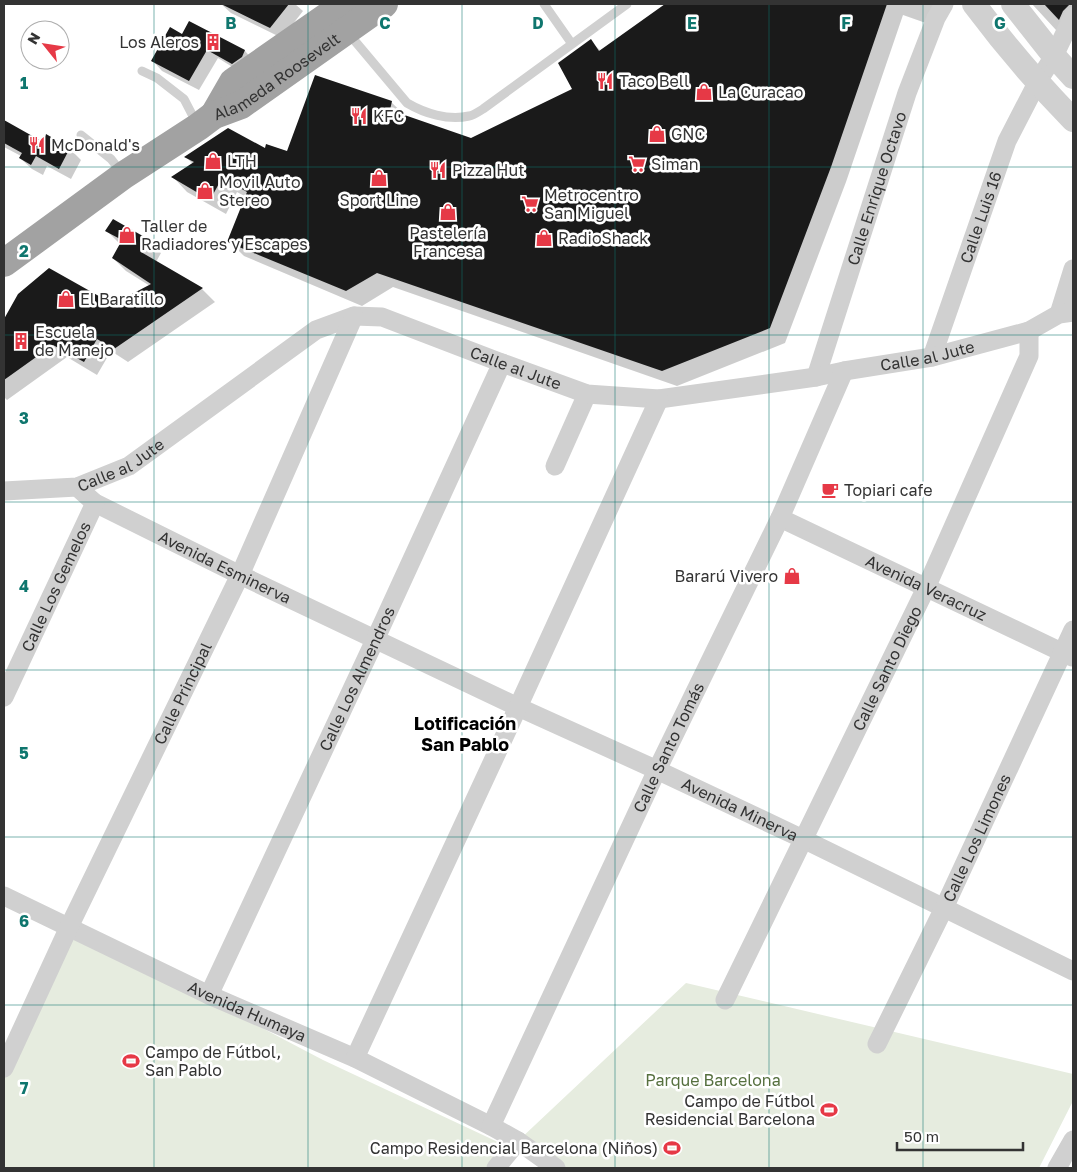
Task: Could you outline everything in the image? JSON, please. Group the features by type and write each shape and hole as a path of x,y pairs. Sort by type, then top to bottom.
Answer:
{"highway":[{"name":"Alameda Roosevelt","path":"4,263 124,175 206,121 241,105 342,11 384,4"}],"street":[{"name":"Calle Enrique Octavo","path":"816,377 907,93 936,18 944,4"},
{"path":"974,4 988,23 1073,120"},
{"path":"1013,4 1073,77"},
{"name":"Calle Luis 16","path":"932,357 1007,141 1038,81 1054,56 1073,16"},
{"path":"1066,313 1073,269"},
{"name":"Calle al Jute","path":"4,491 77,487 129,466 316,330 354,316 382,317 587,394 659,399 816,377 932,357 1029,331 1066,313"},
{"name":"Calle Principal","path":"4,1068 240,575 354,316"},
{"name":"Calle Santo Diego","path":"725,1000 926,588 1029,356 1029,331"},
{"name":"Calle Los Almendros","path":"209,994 376,640 502,363"},
{"name":"Calle Santo Tomás","path":"491,1126 658,770 780,518 844,371"},
{"path":"555,466 587,394"},
{"path":"355,1058 659,399"},
{"name":"Avenida Esminerva","path":"77,487 95,503 376,640"},
{"name":"Calle Los Gemelos","path":"4,697 95,503"},
{"name":"Avenida Veracruz","path":"780,518 1068,655"},
{"name":"Calle Los Limones","path":"877,1044 1068,655 1073,630"},
{"name":"Avenida Minerva","path":"376,640 658,770 1073,971"},
{"name":"Avenida Humaya","path":"4,896 209,994 355,1058 491,1126 518,1141 554,1168"},
{"path":"1057,1168 1073,1140"},
{"path":"496,1168 518,1141"}],"lane":[{"path":"544,4 572,44"},
{"path":"342,11 407,103 417,109 457,118 470,116 483,109 627,4"},
{"path":"142,71 157,78 184,99 206,121"},
{"path":"81,135 111,159 124,175"}],"green space":[{"path":"69,927 323,1060 500,1143 494,1150 506,1156 496,1168 4,1168 4,1068"},
{"name":"Parque Barcelona","path":"686,983 1073,1074 1073,1101 1039,1168 559,1168 518,1141"}],"building":[{"path":"221,4 289,4 270,28"},
{"name":"Metrocentro San Miguel","path":"665,4 887,4 831,167 770,328 662,371 377,273 346,291 227,242 247,192 222,178 210,200 171,177 194,162 184,157 228,128 265,148 266,144 287,151 315,75 392,101 390,110 471,138 572,89 558,63 591,39 599,51"},
{"path":"1044,4 1070,4 1063,11 1059,20"},
{"path":"189,21 245,50 242,57 232,64 207,50 189,81 151,61 170,27 182,34"},
{"name":"McDonald's","path":"4,120 43,142 46,134 70,148 59,169 36,156 31,165 19,158 22,153 4,143"},
{"name":"El Baratillo","path":"113,219 148,239 141,252 203,288 114,349 97,339 84,362 53,345 4,380 4,319 18,294 49,268 113,304 151,284 112,258 122,240 105,231"}],"place":[{"name":"Los Aleros","path":"213,42"},
{"name":"Taco Bell","path":"605,81"},
{"name":"La Curacao","path":"704,92"},
{"name":"KFC","path":"359,116"},
{"name":"GNC","path":"657,134"},
{"name":"McDonald's","path":"37,145"},
{"name":"LTH","path":"213,161"},
{"name":"Siman","path":"637,164"},
{"name":"Pizza Hut","path":"438,170"},
{"name":"Sport Line","path":"379,178"},
{"name":"Movil Auto Stereo","path":"205,191"},
{"name":"Metrocentro San Miguel","path":"530,204"},
{"name":"Pastelería Francesa","path":"448,212"},
{"name":"Taller de Radiadores y Escapes","path":"127,235"},
{"name":"RadioShack","path":"544,238"},
{"name":"El Baratillo","path":"66,299"},
{"name":"Escuela de Manejo","path":"21,341"},
{"name":"Topiari cafe","path":"830,490"},
{"name":"Bararú Vivero","path":"792,576"},
{"name":"Campo de Fútbol, San Pablo","path":"131,1061"},
{"name":"Campo de Fútbol Residencial Barcelona","path":"829,1110"},
{"name":"Campo Residencial Barcelona (Niños)","path":"672,1148"}],"district":[{"name":"Lotificación San Pablo","path":"465,733"}]}
